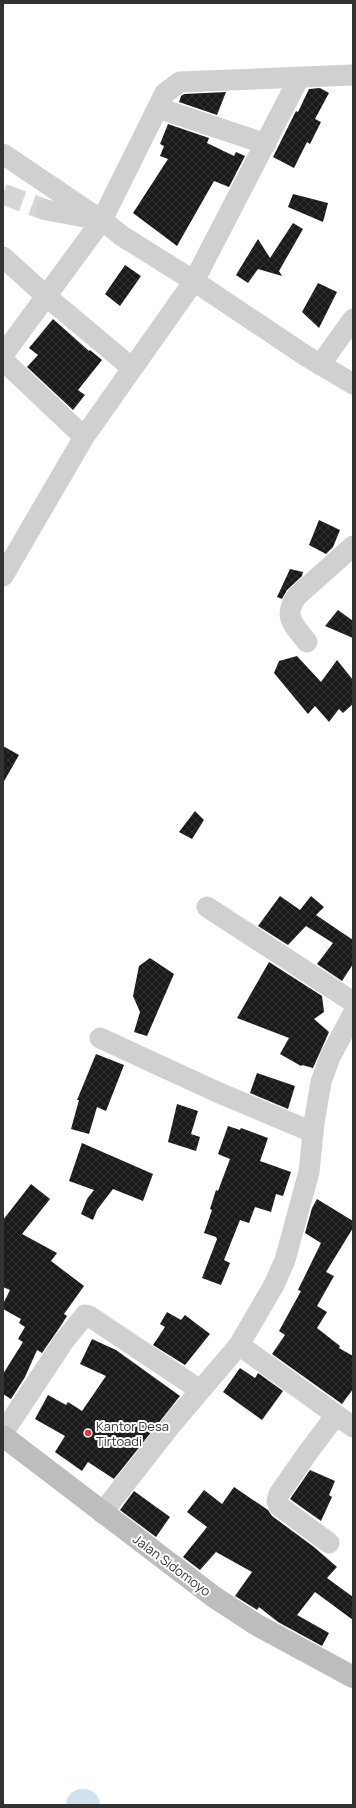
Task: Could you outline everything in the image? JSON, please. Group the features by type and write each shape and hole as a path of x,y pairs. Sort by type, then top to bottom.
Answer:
{"main road":[{"name":"Jalan Sidomoyo","path":"3,1436 214,1597 257,1625 353,1677"}],"street":[{"path":"3,355 102,220 165,93 180,82 353,75"},
{"path":"3,576 84,437 194,281 299,78"},
{"path":"158,108 266,144"},
{"path":"3,154 102,220 122,236 353,384"},
{"path":"46,210 102,220"},
{"path":"3,257 46,296 132,368"},
{"path":"320,364 353,319"},
{"path":"3,360 84,437"},
{"path":"307,642 290,618 289,609 291,604 296,596 353,546"},
{"path":"207,907 353,1002"},
{"path":"102,1513 200,1390 239,1344 264,1304 284,1260 309,1172 312,1132 321,1082 330,1057 353,1014"},
{"path":"100,1038 217,1092 312,1132"},
{"path":"3,1433 64,1341 85,1315 89,1316 200,1390"},
{"path":"239,1344 353,1427"},
{"path":"329,1543 278,1506 277,1501 279,1494 336,1415"}],"building":[{"path":"320,88 329,93 315,119 321,122 310,144 307,142 294,168 273,157 309,89"},
{"path":"226,92 217,115 179,102 181,96 184,94"},
{"path":"168,124 209,138 207,143 234,156 236,152 245,156 229,187 214,181 177,246 133,213 168,159 160,156 164,146 160,144"},
{"path":"293,194 328,203 323,222 288,207"},
{"path":"293,223 303,229 279,271 282,276 258,269 248,283 236,275 258,239 270,258"},
{"path":"125,265 141,276 120,306 105,294"},
{"path":"318,283 337,292 319,328 302,312"},
{"path":"53,319 89,351 90,350 102,360 78,390 85,395 73,410 27,367 38,355 29,348"},
{"path":"319,520 340,530 333,547 326,554 309,545"},
{"path":"290,569 303,572 302,576 287,590 282,599 277,597"},
{"path":"338,610 353,621 353,638 325,626"},
{"path":"297,656 321,682 337,660 353,680 353,704 343,713 339,709 329,722 315,706 308,714 274,673 279,661"},
{"path":"3,746 19,755 3,783"},
{"path":"195,811 204,820 192,839 179,832"},
{"path":"280,896 300,910 311,896 324,907 316,915 353,940 353,964 342,981 317,964 333,943 306,926 288,945 258,926"},
{"path":"150,958 174,974 147,1036 134,1032 140,1012 133,996 139,966"},
{"path":"269,962 322,996 324,1012 314,1019 329,1032 313,1068 301,1066 280,1054 289,1038 237,1018"},
{"path":"96,1054 124,1065 106,1111 97,1107 89,1134 71,1129 79,1100 77,1100"},
{"path":"257,1073 295,1086 288,1109 250,1093"},
{"path":"177,1104 198,1111 191,1134 200,1137 196,1151 168,1142"},
{"path":"228,1126 240,1130 241,1128 268,1138 260,1161 291,1172 283,1196 276,1194 271,1212 255,1207 249,1223 240,1220 224,1260 230,1263 221,1285 202,1278 217,1239 216,1237 204,1233 212,1210 210,1209 216,1190 218,1191 230,1159 218,1154"},
{"path":"82,1143 153,1174 143,1201 113,1189 97,1210 93,1220 81,1214 87,1199 94,1190 69,1181"},
{"path":"31,1184 50,1199 22,1234 57,1253 51,1261 84,1286 64,1314 67,1316 42,1353 37,1350 25,1377 11,1399 3,1394 3,1374 23,1342 18,1339 25,1327 19,1323 21,1319 3,1309 3,1304 10,1290 3,1287 3,1220"},
{"path":"317,1199 353,1221 353,1228 326,1272 334,1276 317,1306 327,1312 317,1328 340,1346 339,1348 353,1356 353,1389 342,1404 272,1354 285,1335 279,1331 301,1291 298,1290 321,1243 305,1233 312,1208"},
{"path":"167,1312 181,1320 185,1315 210,1334 185,1365 153,1345 165,1327 160,1324"},
{"path":"92,1339 116,1350 180,1396 114,1479 88,1462 82,1471 55,1452 65,1436 35,1419 48,1395 66,1405 68,1402 82,1411 106,1376 80,1364"},
{"path":"240,1368 255,1378 258,1373 283,1391 262,1420 223,1392"},
{"path":"310,1470 335,1481 329,1495 332,1497 321,1521 290,1499"},
{"path":"234,1487 268,1510 272,1516 314,1547 337,1567 327,1578 353,1597 353,1620 315,1592 297,1615 329,1633 322,1646 278,1622 259,1607 257,1610 235,1596 252,1572 216,1552 200,1570 183,1557 207,1527 187,1512 204,1490 222,1504"},
{"path":"134,1491 170,1517 156,1537 120,1510"}],"tunnel":[{"path":"3,194 46,210"}],"place":[{"name":"Kantor Desa Tirtoadi","path":"88,1433"}]}
